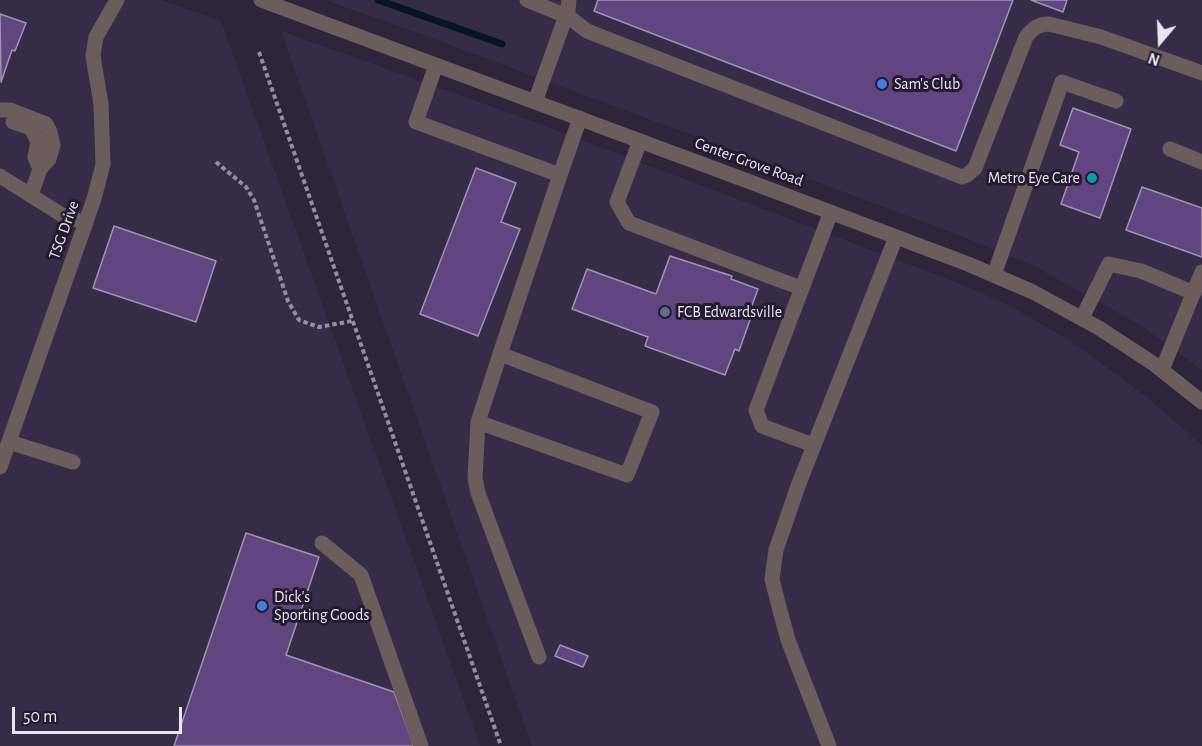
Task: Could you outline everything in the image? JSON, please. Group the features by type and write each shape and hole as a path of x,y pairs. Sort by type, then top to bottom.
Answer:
{"street":[{"name":"TSG Drive","path":"0,467 86,224 103,164 101,104 93,56 96,37 117,0"},
{"name":"Center Grove Road","path":"261,0 994,275 1033,292 1099,327 1162,370 1202,402"},
{"path":"527,0 566,16 587,31 962,177 975,168 1026,37 1042,24 1101,37 1202,73"},
{"path":"535,102 566,16 569,0"},
{"path":"436,64 416,122 560,176"},
{"path":"994,275 1062,82 1116,101"},
{"path":"0,110 10,110 46,124 50,132 53,145 49,159 40,169 31,195"},
{"path":"539,657 478,493 475,478 478,422 580,118"},
{"path":"640,141 617,202 629,223 802,288"},
{"path":"1170,149 1202,162"},
{"path":"0,176 62,215 86,224"},
{"path":"813,446 762,426 756,410 831,212"},
{"path":"829,746 788,640 772,579 776,550 813,446 896,237"},
{"path":"1082,318 1109,264 1141,271 1194,293"},
{"path":"1162,370 1202,272"},
{"path":"478,422 627,475 652,412 500,354"},
{"path":"9,442 73,462"},
{"path":"322,543 361,575 421,746"}],"path":[{"path":"258,52 501,746"},
{"path":"216,162 246,187 254,200 288,302 299,320 319,327 352,321"}],"shaded area":[{"path":"0,0 161,0 221,21 480,746 0,746"},
{"path":"325,0 1202,0 1202,370 1140,325 1034,266 959,235"},
{"path":"281,31 529,120 966,286 1012,307 1072,342 1144,395 1202,445 1202,746 532,746"}],"building":[{"name":"Sam's Club","path":"598,0 1013,0 956,151 594,11"},
{"path":"1031,0 1067,0 1063,12"},
{"path":"0,14 26,23 15,51 12,50 1,82"},
{"name":"Metro Eye Care","path":"1073,108 1131,129 1100,218 1061,204 1079,152 1060,145"},
{"path":"476,168 516,183 501,222 520,229 478,336 420,314"},
{"path":"1142,187 1202,208 1202,257 1126,230"},
{"path":"114,226 216,261 196,322 93,288"},
{"name":"FCB Edwardsville","path":"670,256 732,276 731,279 758,289 739,351 735,349 725,375 645,346 648,337 572,309 587,269 656,294"},
{"name":"Dick's Sporting Goods","path":"246,533 319,557 286,655 394,692 414,746 174,746"},
{"path":"560,645 588,656 583,667 555,656"}],"waterway":[{"path":"378,0 502,44"}],"place":[{"name":"Sam's Club","path":"882,84"},
{"name":"Metro Eye Care","path":"1092,178"},
{"name":"FCB Edwardsville","path":"665,312"},
{"name":"Dick's Sporting Goods","path":"262,606"}]}
